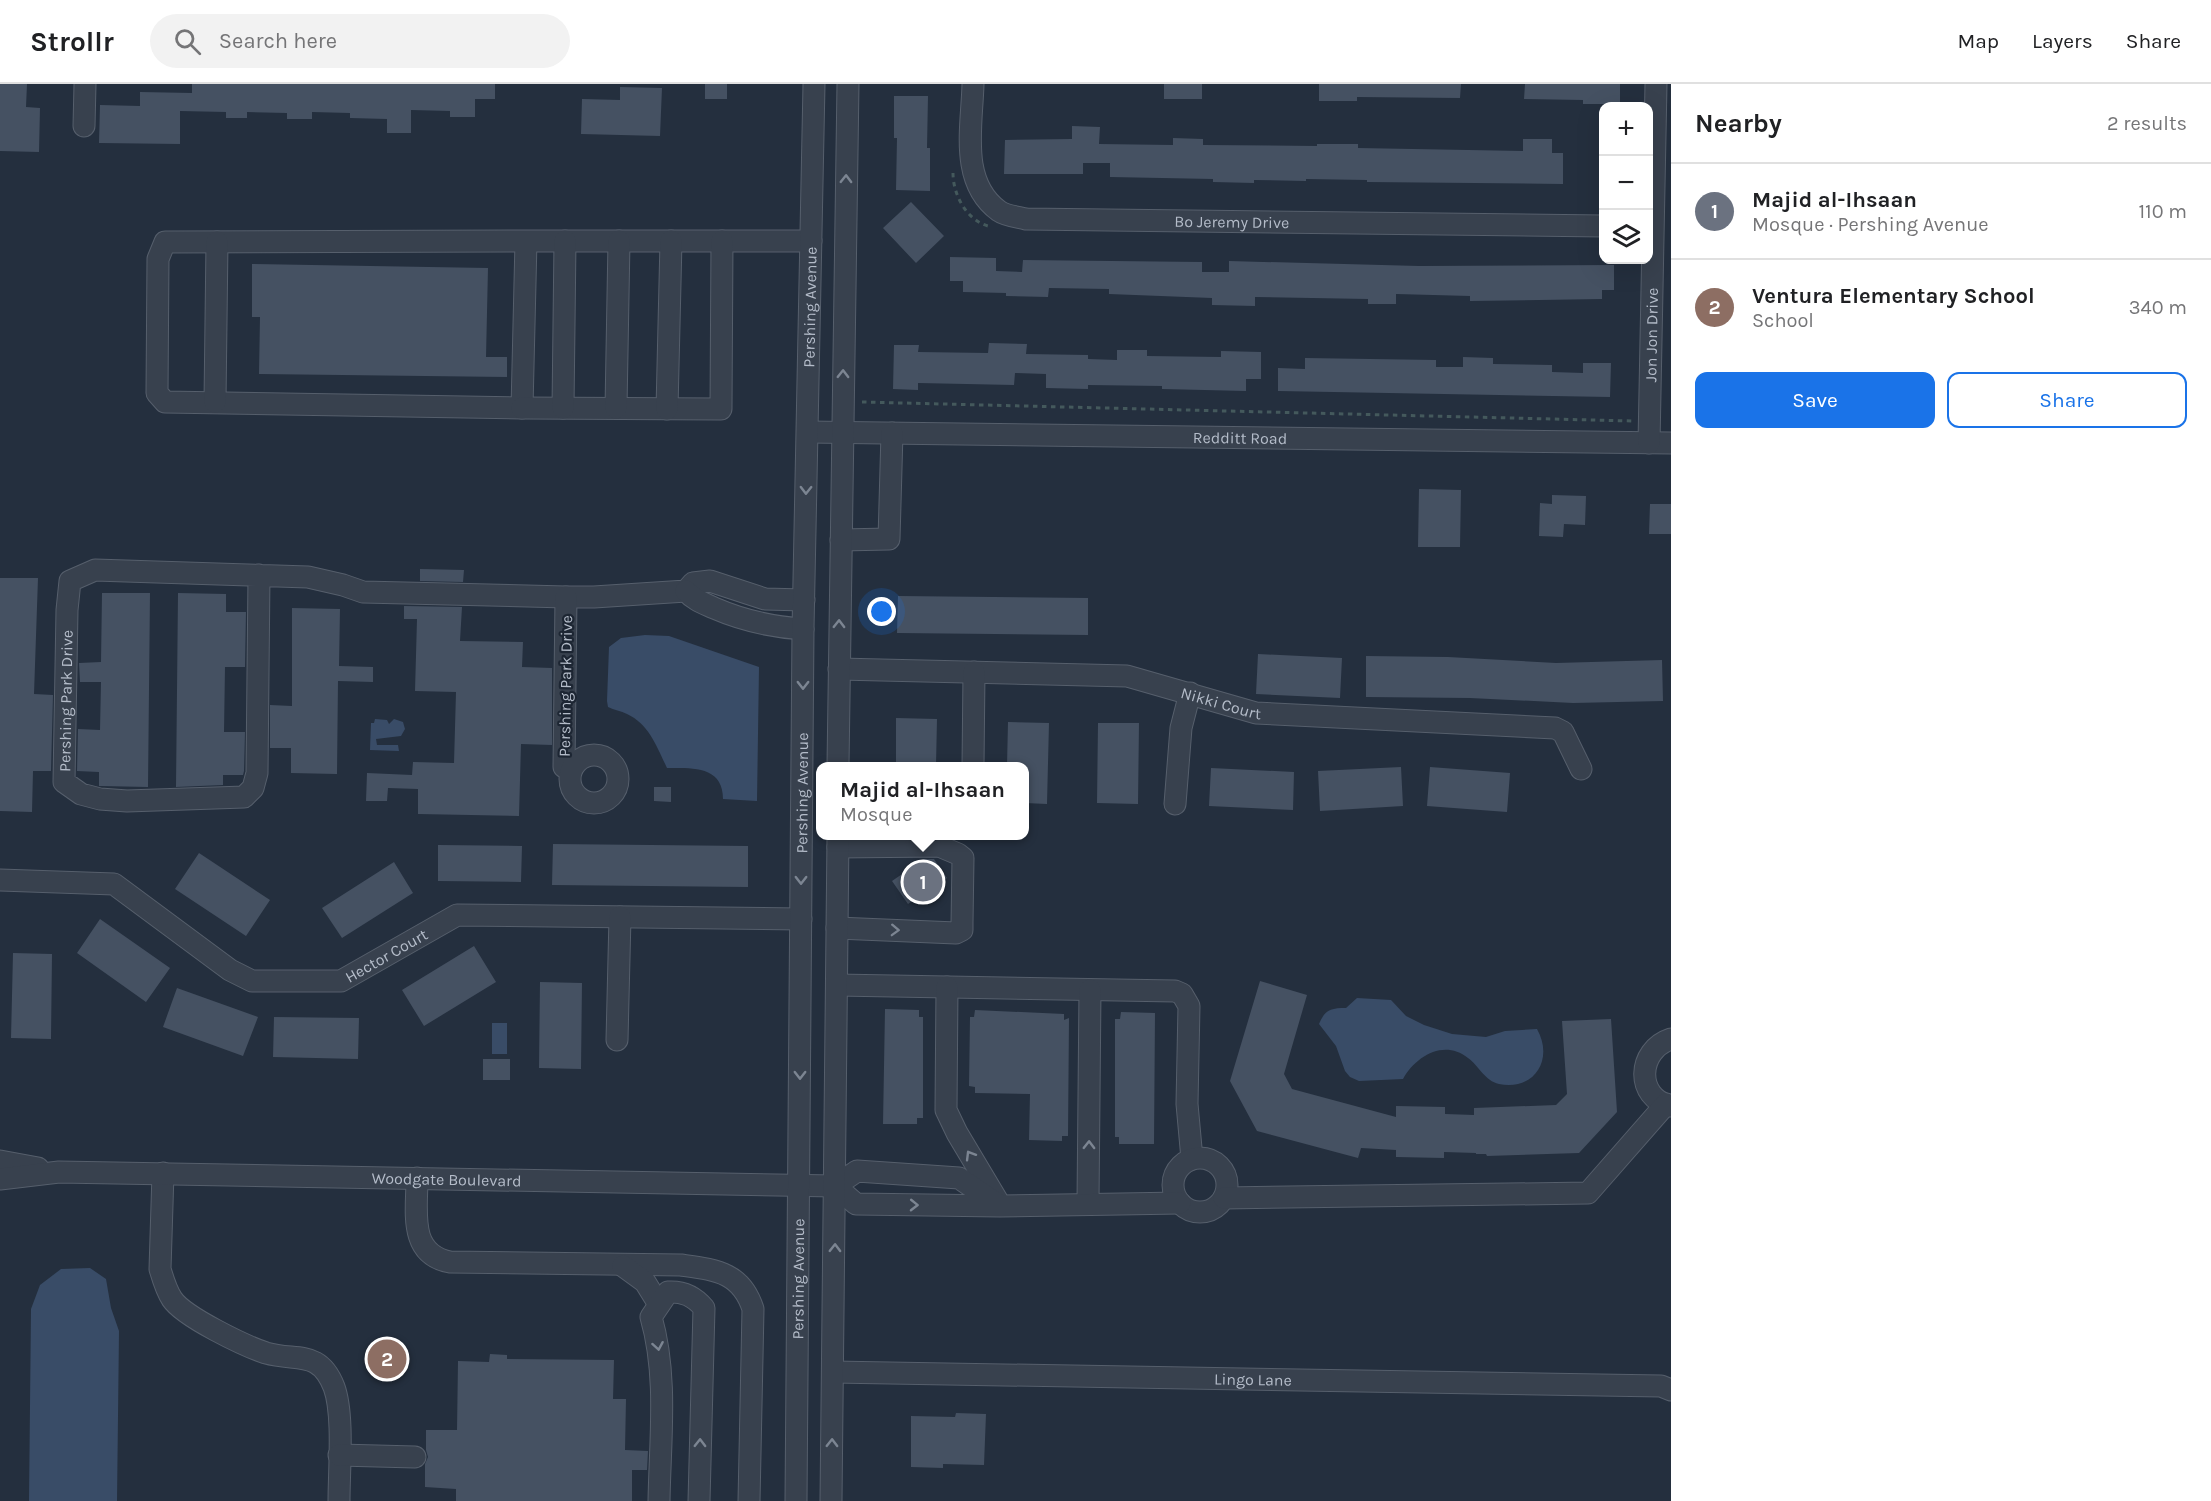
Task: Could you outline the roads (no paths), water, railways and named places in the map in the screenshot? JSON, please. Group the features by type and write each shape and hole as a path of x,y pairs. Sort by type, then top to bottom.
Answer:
{"street":[{"path":"84,126 85,84"},
{"name":"Pershing Avenue","path":"796,1501 803,629 814,84"},
{"name":"Pershing Avenue","path":"838,762 848,84"},
{"name":"Bo Jeremy Drive","path":"973,84 971,163 979,190 1000,212 1026,219 1599,226"},
{"name":"Jon Jon Drive","path":"1652,210 1656,84"},
{"path":"722,241 721,409 165,402 157,393 158,259 165,242 526,241 722,241 811,241"},
{"path":"522,408 526,241"},
{"path":"563,408 565,241"},
{"path":"616,408 619,241"},
{"path":"667,409 671,241"},
{"path":"215,402 217,242"},
{"name":"Jon Jon Drive","path":"1649,443 1651,264"},
{"name":"Redditt Road","path":"808,432 1671,443"},
{"path":"841,540 889,539 892,433"},
{"name":"Pershing Park Drive","path":"259,575 258,772 253,788 244,797 127,801 99,799 81,794 64,782 67,609 70,581 95,570 259,575 308,577 363,592 566,597 686,591 693,583 710,581 765,599 804,600"},
{"path":"686,591 693,599 734,617 772,627 803,629"},
{"path":"734,617 744,593"},
{"name":"Pershing Park Drive","path":"566,597 564,767 573,767"},
{"name":"Nikki Court","path":"839,669 1127,676 1256,713 1555,728 1563,732 1581,770"},
{"path":"974,672 974,762"},
{"path":"1175,804 1181,728 1190,693"},
{"path":"831,1501 835,1186 837,985 837,928 838,841 939,846 963,858 962,930 956,933 837,928"},
{"name":"Hector Court","path":"0,880 114,884 230,970 252,981 340,981 457,915 801,919"},
{"path":"617,1040 620,917"},
{"path":"837,985 1175,991 1182,994 1189,1006 1187,1104 1192,1159"},
{"path":"947,987 946,1110 1000,1206"},
{"path":"1088,1203 1090,990"},
{"path":"1224,1198 1588,1193 1668,1105 1656,1098 1649,1090 1645,1079 1645,1068 1654,1048 1671,1039"},
{"path":"1192,1159 1210,1160 1224,1172 1227,1181 1224,1198 1218,1205 1203,1212 1194,1212 1180,1203 1175,1196 1174,1178 1178,1170 1192,1159"},
{"name":"Woodgate Boulevard","path":"0,1161 59,1172"},
{"path":"835,1186 857,1171 959,1178 1000,1206"},
{"name":"Woodgate Boulevard","path":"0,1179 59,1172 835,1186"},
{"path":"163,1173 160,1269 164,1284 173,1300 194,1318 268,1353 310,1358 321,1365 333,1386 339,1406 339,1501"},
{"path":"417,1178 419,1239 437,1260 623,1266 681,1265 730,1276 748,1293 753,1309 749,1501"},
{"path":"835,1186 856,1204 1000,1206 1180,1203"},
{"path":"623,1266 645,1282 658,1303"},
{"path":"659,1501 662,1367 651,1317 658,1303 668,1292 679,1291 697,1299 704,1308 699,1501"},
{"name":"Lingo Lane","path":"833,1372 1661,1386 1671,1390"},
{"path":"339,1455 415,1457"}],"water":[{"path":"645,635 669,636 759,667 757,801 723,799 722,788 718,780 705,771 667,768 647,730 635,718 608,707 609,647 621,638"},
{"path":"375,719 387,720 389,724 394,719 403,722 405,729 401,736 376,739 377,745 398,745 399,751 370,750 371,723 374,723"},
{"path":"1357,998 1391,1000 1406,1016 1424,1025 1452,1034 1486,1037 1505,1031 1537,1029 1542,1040 1542,1061 1538,1070 1523,1083 1499,1084 1486,1077 1468,1058 1450,1050 1440,1050 1415,1063 1403,1079 1359,1081 1350,1077 1345,1071 1336,1046 1319,1024 1329,1011 1346,1008"},
{"path":"492,1023 507,1023 507,1054 492,1054"},
{"path":"90,1268 106,1279 111,1308 119,1331 117,1501 29,1501 31,1309 40,1285 61,1269"}],"place":[{"name":"Majid al-Ihsaan","path":"923,882"},
{"name":"Ventura Elementary School","path":"387,1359"}]}
